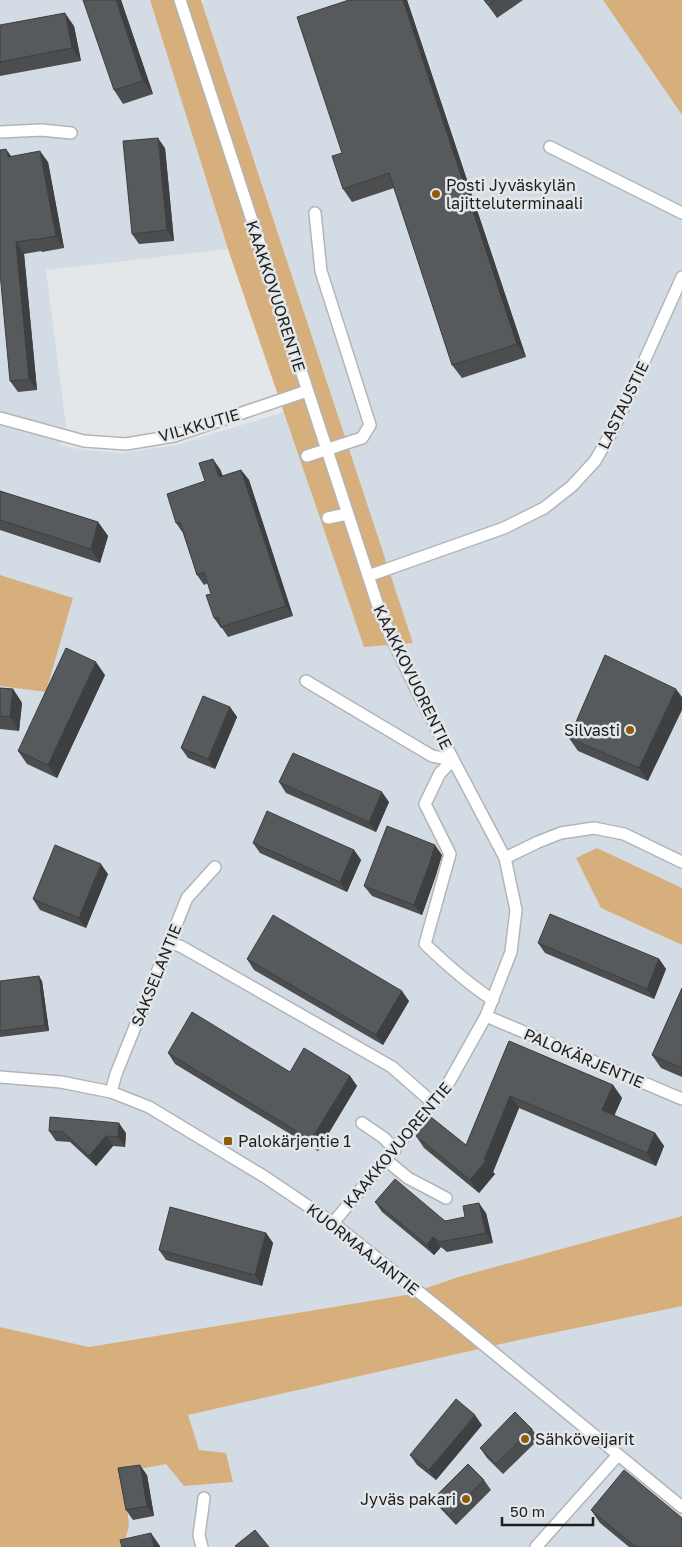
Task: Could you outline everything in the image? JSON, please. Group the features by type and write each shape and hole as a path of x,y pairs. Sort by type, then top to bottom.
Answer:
{"street":[{"name":"KAAKKOVUORENTIE","path":"180,0 378,606 390,635 505,858 516,910 511,952 486,1016 448,1084 333,1223"},
{"path":"0,132 42,130 71,133"},
{"path":"550,147 682,213"},
{"path":"307,456 362,438 370,425 321,271 315,213"},
{"name":"LASTAUSTIE","path":"368,576 504,528 544,508 572,486 594,460 614,428 682,277"},
{"name":"VILKKUTIE","path":"0,418 84,442 126,444 174,436 308,391"},
{"path":"328,518 347,514"},
{"path":"306,681 432,756 454,760"},
{"path":"454,760 440,773 424,804 450,854 425,944 449,967 492,1000"},
{"path":"505,858 561,833 594,828 624,834 682,862"},
{"name":"SAKSELANTIE","path":"111,1092 116,1074 188,898 215,867"},
{"path":"170,942 182,947 392,1067 433,1103"},
{"name":"PALOKÄRJENTIE","path":"486,1016 682,1099"},
{"name":"KUORMAAJANTIE","path":"0,1077 60,1082 111,1092 149,1107 286,1191 333,1223 682,1507"},
{"path":"362,1123 384,1138 395,1150"},
{"path":"386,1160 408,1178 446,1198"},
{"path":"536,1547 618,1455"},
{"path":"202,1547 199,1535 204,1498"}],"shaded area":[{"path":"0,0 150,0 228,249 46,270 66,426 60,445 84,450 122,453 176,445 284,412 364,647 413,643 202,3 204,0 603,0 682,115 682,888 597,848 601,908 682,945 682,1216 458,1277 406,1295 89,1347 0,1327 0,686 46,691 73,598 0,575"},
{"path":"150,0 201,0 413,643 364,647 228,249"},
{"path":"603,0 682,0 682,115"},
{"path":"0,575 73,598 46,692 0,686"},
{"path":"597,848 682,888 682,945 601,908 576,858"},
{"path":"682,1216 682,1306 519,1340 188,1415 199,1450 226,1453 233,1482 184,1486 166,1464 123,1472 129,1526 123,1547 0,1547 0,1327 89,1347 406,1295 458,1277"},
{"path":"682,1306 682,1547 123,1547 122,1472 166,1464 233,1482 226,1453 199,1451 187,1415 519,1340"}],"building":[{"path":"83,0 116,0 143,81 114,90"},
{"name":"Posti Jyväskylän lajitteluterminaali","path":"349,0 403,0 517,344 452,365 389,173 343,189 332,156 342,153 297,17"},
{"path":"484,0 495,0 488,5"},
{"path":"65,13 72,48 0,62 0,25"},
{"path":"158,138 167,230 132,234 123,141"},
{"path":"6,149 8,157 40,151 56,236 16,242 29,379 10,381 0,273 0,150"},
{"path":"213,459 219,477 241,470 286,606 221,627 218,617 214,618 206,595 211,594 204,572 197,575 180,522 176,523 167,494 205,481 199,463"},
{"path":"0,491 98,522 91,549 0,520"},
{"path":"66,648 96,662 48,765 18,751"},
{"name":"Silvasti","path":"605,655 676,689 639,768 569,738"},
{"path":"0,688 13,689 10,717 0,716"},
{"path":"203,696 230,707 208,759 181,748"},
{"path":"293,753 382,792 369,822 279,782"},
{"path":"267,811 354,850 340,882 253,843"},
{"path":"387,826 435,845 414,905 364,886"},
{"path":"55,845 101,864 79,918 33,899"},
{"path":"550,914 659,959 647,989 538,943"},
{"path":"273,915 402,991 376,1035 247,959"},
{"path":"39,976 45,1025 0,1031 0,981"},
{"path":"682,988 682,1068 652,1055"},
{"path":"192,1012 290,1072 304,1048 350,1076 311,1140 168,1053"},
{"path":"509,1041 613,1085 602,1110 655,1133 647,1153 510,1096 484,1160 486,1161 470,1180 416,1136 431,1117 466,1145"},
{"path":"50,1117 119,1123 118,1137 106,1136 89,1156 63,1132 49,1131"},
{"path":"395,1179 445,1221 465,1217 463,1206 479,1203 486,1233 440,1242 433,1237 427,1245 375,1202"},
{"path":"170,1207 266,1233 255,1275 159,1250"},
{"path":"456,1399 475,1415 429,1470 410,1455"},
{"path":"515,1412 532,1429 496,1464 480,1448"},
{"path":"468,1464 484,1480 449,1515 433,1499"},
{"path":"140,1465 147,1506 126,1510 118,1468"},
{"path":"624,1470 682,1518 682,1547 636,1547 591,1510"},
{"path":"255,1530 269,1547 235,1546"},
{"path":"151,1533 154,1547 122,1547 120,1540"}],"place":[{"name":"Posti Jyväskylän lajitteluterminaali","path":"436,194"},
{"name":"Silvasti","path":"630,730"},
{"name":"Palokärjentie 1","path":"228,1141"},
{"name":"Sähköveijarit","path":"525,1439"},
{"name":"Jyväs pakari","path":"466,1499"}]}
